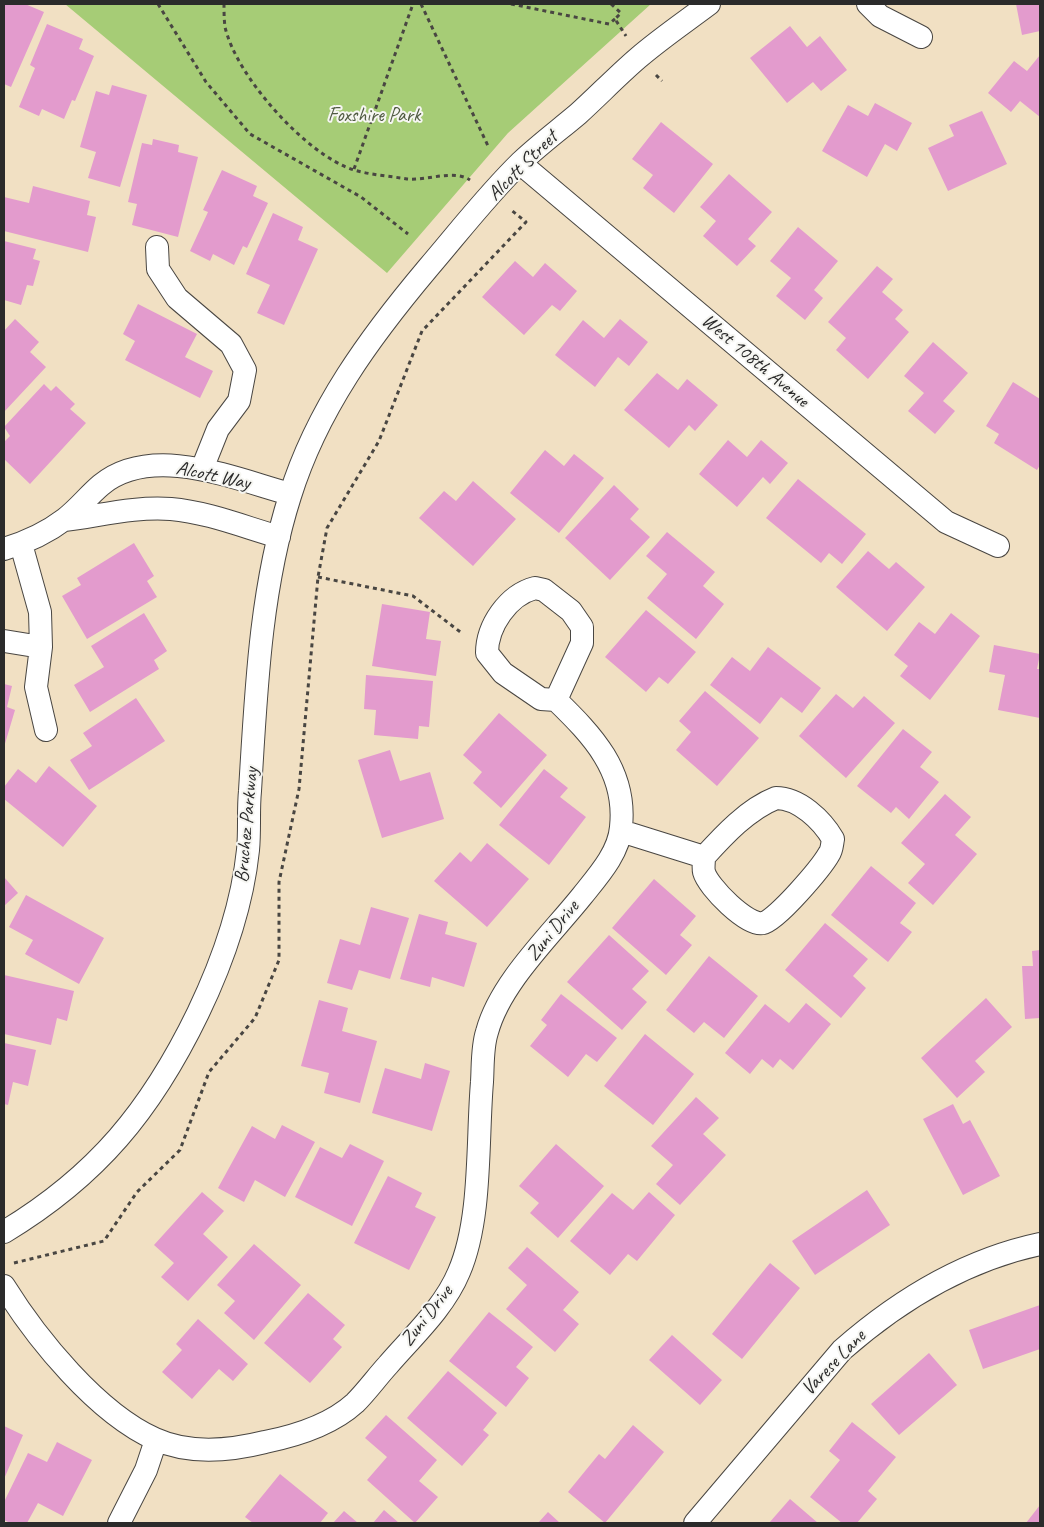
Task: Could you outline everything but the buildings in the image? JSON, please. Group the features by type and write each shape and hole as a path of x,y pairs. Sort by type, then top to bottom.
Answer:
{"street":[{"name":"Alcott Street","path":"361,352 403,298 520,162 639,57 709,4"},
{"path":"868,4 880,16 921,37"},
{"name":"West 108th Avenue","path":"520,162 946,522 998,546"},
{"path":"157,247 158,269 178,298 231,344 245,370 239,401 218,429 202,469"},
{"name":"Bruchez Parkway","path":"4,1232 65,1191 101,1158 126,1130 176,1059 216,975 237,914 248,850 249,793 266,601 279,537 290,494 318,425 361,352"},
{"name":"Alcott Way","path":"12,546 64,520 102,484 126,471 150,465 202,469 290,494"},
{"name":"Alcott Way","path":"64,520 135,510 171,509 205,516 279,537"},
{"path":"12,546 40,612 41,647 36,688 46,730"},
{"path":"487,643 497,619 514,598 524,591 535,588 544,590 571,611 582,626 582,643 556,700"},
{"path":"4,641 41,647"},
{"name":"Zuni Drive","path":"4,1286 40,1339 60,1363 112,1411 156,1440 196,1450 238,1449 289,1437 333,1417 354,1404 444,1301 459,1272 472,1234 486,1034 502,994 597,878 614,850 621,831 622,806 618,785 610,765 590,734 556,700 541,699 503,673 487,653 487,643"},
{"path":"776,798 787,798 806,810 827,829 833,839 830,853 786,906 773,918 763,923 754,923 716,891 704,872 704,857 740,821 764,803 776,798"},
{"path":"621,831 704,857"},
{"name":"Varese Lane","path":"695,1523 842,1350 866,1328 921,1291 956,1271 993,1257 1040,1244"},
{"path":"119,1523 146,1470 156,1440"}],"path":[{"path":"158,4 206,82 250,134 361,197 408,234"},
{"path":"10,1264 104,1241 138,1192 180,1150 209,1072 255,1018 279,960 279,882 299,789 318,577 327,528 379,441 422,331 526,222 492,194 463,176 410,179 354,170 316,150 268,102 240,62 226,27 224,4"},
{"path":"354,170 414,4"},
{"path":"421,4 489,148"},
{"path":"510,4 609,24 615,19"},
{"path":"318,577 413,596 466,636 487,643"}],"green space":[{"name":"Foxshire Park","path":"65,4 651,4 508,133 387,273"}]}
